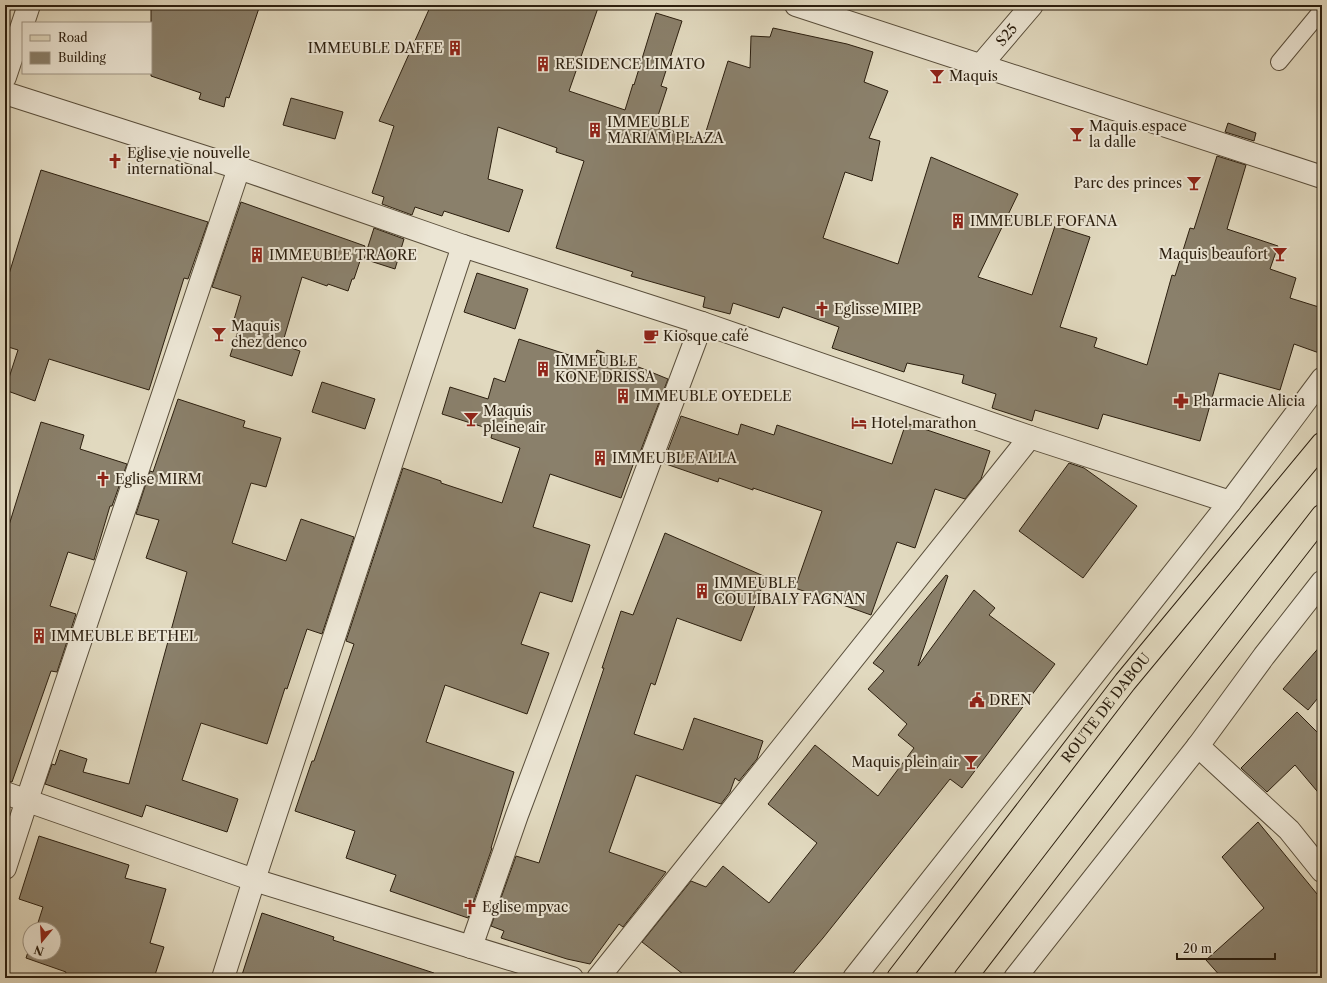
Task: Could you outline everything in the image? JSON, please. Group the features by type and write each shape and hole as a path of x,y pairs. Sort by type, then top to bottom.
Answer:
{"main road":[{"name":"ROUTE DE DABOU","path":"898,978 1125,682 1322,444"},
{"path":"965,978 1164,718 1322,516"}],"street":[{"path":"23,22 29,5"},
{"path":"796,5 1322,177"},
{"name":"S25","path":"980,66 1032,5"},
{"path":"5,78 22,26"},
{"path":"5,93 239,168 463,246 702,323 1030,437 1230,502"},
{"path":"5,868 239,168"},
{"path":"223,978 463,246"},
{"path":"471,947 517,815 702,323"},
{"path":"854,978 1230,502 1322,380"},
{"path":"598,978 1030,437"},
{"path":"1015,978 1198,746 1264,656 1322,582"},
{"path":"1198,746 1289,830 1322,871"},
{"path":"5,793 254,880 572,978"}],"lane":[{"path":"1280,62 1322,10"}],"building":[{"path":"151,5 260,5 229,98 226,97 224,107 199,99 201,93 151,76"},
{"path":"431,5 599,5 569,91 625,110 656,13 682,21 661,86 667,88 655,125 703,141 728,61 750,68 751,36 770,37 773,28 847,44 873,52 864,82 888,91 869,138 880,141 872,181 845,172 823,238 898,264 931,157 1018,194 978,277 1032,295 1055,226 1090,237 1060,327 1097,338 1094,347 1147,365 1172,275 1175,276 1190,228 1194,229 1217,156 1246,165 1227,229 1278,246 1270,269 1296,278 1290,298 1322,308 1322,354 1294,344 1280,390 1219,373 1200,441 1103,414 1098,429 1035,410 1032,421 992,408 996,394 962,383 964,375 907,363 904,372 832,348 839,327 783,307 779,318 733,303 730,314 703,307 705,297 631,276 633,272 556,248 584,161 556,152 557,148 498,127 488,179 523,190 509,232 444,211 442,216 415,207 412,215 382,204 384,197 372,193 394,126 379,121"},
{"path":"291,98 343,112 335,139 283,125"},
{"path":"1228,123 1256,133 1254,141 1225,132"},
{"path":"41,170 208,222 188,279 184,278 149,390 49,359 35,401 5,390 18,350 5,346 5,287"},
{"path":"241,202 365,246 354,279 352,279 348,291 328,284 327,286 302,277 282,345 300,351 292,376 230,356 240,325 233,323 241,296 212,287"},
{"path":"374,228 404,239 395,269 364,259"},
{"path":"477,273 528,289 515,329 464,312"},
{"path":"519,339 594,363 597,350 668,379 639,455 637,454 621,498 550,474 533,527 590,545 572,602 540,592 521,644 549,653 527,714 445,685 426,742 514,772 492,848 468,918 390,891 396,875 346,858 355,831 295,811 312,761 314,761 354,644 346,641 403,468 441,481 441,483 502,503 520,448 491,438 493,430 442,414 450,387 488,399 494,378 505,382"},
{"path":"322,382 375,399 365,429 312,412"},
{"path":"178,399 245,421 243,427 281,438 266,487 251,483 232,543 286,561 301,519 354,537 322,634 307,629 287,689 285,688 267,744 201,723 182,780 238,799 227,832 146,805 142,817 45,784 52,764 55,765 60,750 87,759 83,772 129,784 187,572 146,558 159,520 136,514 150,471 153,472"},
{"path":"681,416 738,435 741,424 774,435 777,425 892,464 906,423 990,451 981,479 965,499 935,489 915,548 897,542 871,615 795,588 822,511 719,478 718,482 663,463"},
{"path":"41,422 84,435 80,449 127,464 112,506 110,506 94,560 68,552 50,606 76,614 57,672 51,671 12,782 5,781 5,538"},
{"path":"1069,463 1084,468 1137,506 1083,578 1019,531"},
{"path":"665,533 766,577 741,641 677,618 655,685 651,683 634,734 683,750 694,718 763,741 757,759 739,781 735,778 730,792 721,804 636,775 609,852 666,872 623,927 619,924 590,964 567,959 501,938 504,931 491,926 516,856 539,863 604,668 602,668 621,611 633,615"},
{"path":"946,575 948,576 918,666 974,590 995,608 989,615 1055,664 962,788 950,779 823,938 789,978 688,978 642,942 691,881 706,887 723,866 769,903 817,843 768,804 815,745 878,796 914,748 898,735 907,724 868,689 884,671 873,663"},
{"path":"1322,644 1322,693 1308,710 1283,689"},
{"path":"1297,712 1322,737 1322,797 1295,765 1267,792 1241,768"},
{"path":"1258,822 1322,900 1322,978 1222,978 1206,960 1264,908 1222,857"},
{"path":"39,836 129,865 125,878 166,889 150,943 164,947 154,978 64,978 66,972 35,961 62,961 62,921 39,921 43,907 19,899"},
{"path":"262,913 334,937 333,940 434,973 434,978 241,978"}],"place":[{"name":"IMMEUBLE DAFFE","path":"455,48"},
{"name":"RESIDENCE LIMATO","path":"543,64"},
{"name":"Maquis","path":"937,76"},
{"name":"IMMEUBLE MARIAM PLAZA","path":"595,130"},
{"name":"Maquis espace la dalle","path":"1077,134"},
{"name":"Eglise vie nouvelle international","path":"115,161"},
{"name":"Parc des princes","path":"1194,183"},
{"name":"IMMEUBLE FOFANA","path":"958,221"},
{"name":"Maquis beaufort","path":"1280,254"},
{"name":"IMMEUBLE TRAORE","path":"257,255"},
{"name":"Eglisse MIPP","path":"822,309"},
{"name":"Maquis chez denco","path":"219,334"},
{"name":"Kiosque café","path":"651,336"},
{"name":"IMMEUBLE KONE DRISSA","path":"543,369"},
{"name":"IMMEUBLE OYEDELE","path":"623,396"},
{"name":"Pharmacie Alicia","path":"1181,401"},
{"name":"Maquis pleine air","path":"471,419"},
{"name":"Hotel marathon","path":"859,423"},
{"name":"IMMEUBLE ALLA","path":"600,458"},
{"name":"Eglise MIRM","path":"103,479"},
{"name":"IMMEUBLE COULIBALY FAGNAN","path":"702,591"},
{"name":"IMMEUBLE BETHEL","path":"39,636"},
{"name":"DREN","path":"977,700"},
{"name":"Maquis plein air","path":"971,762"},
{"name":"Eglise mpvac","path":"470,907"}]}
